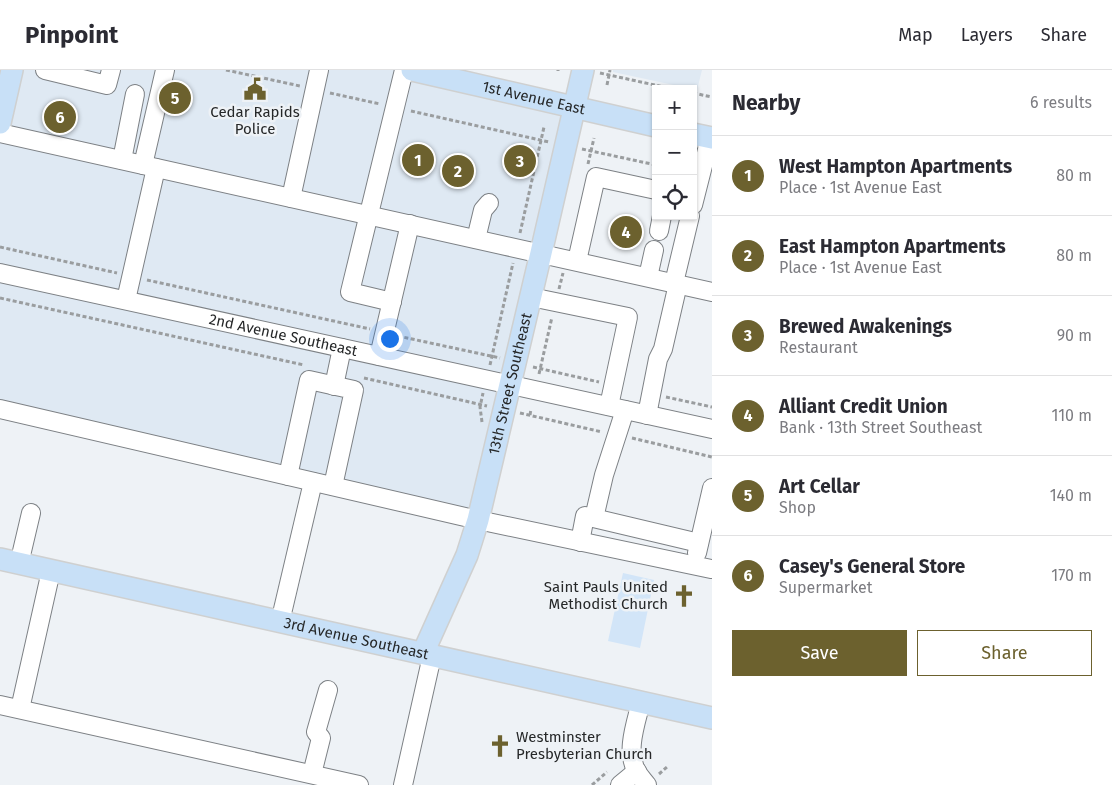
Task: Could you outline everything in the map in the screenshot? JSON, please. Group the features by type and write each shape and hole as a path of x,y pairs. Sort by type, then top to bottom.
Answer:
{"main road":[{"path":"0,124 12,70"},
{"name":"1st Avenue East","path":"412,70 652,125"},
{"name":"13th Street Southeast","path":"428,654 467,555 478,520 542,253 574,108 590,71"},
{"name":"3rd Avenue Southeast","path":"10,562 712,718"}],"street":[{"path":"45,70 67,81 107,85 111,70"},
{"path":"126,300 157,133 165,70"},
{"path":"300,203 320,70"},
{"path":"392,302 350,292 404,70"},
{"path":"122,160 135,94"},
{"path":"0,133 72,156 122,160 300,203 369,215 712,292"},
{"path":"697,182 705,137"},
{"path":"577,261 596,177 652,189"},
{"path":"476,239 483,210 489,203"},
{"path":"647,414 658,359 663,349 689,220"},
{"path":"380,356 410,224"},
{"path":"648,277 654,250"},
{"name":"2nd Avenue Southeast","path":"0,273 712,429"},
{"path":"531,296 628,317 617,408 594,518"},
{"path":"336,379 342,348"},
{"path":"288,476 309,380 336,379 354,390 333,486"},
{"path":"0,409 478,520 702,567 699,542 712,488"},
{"path":"280,622 314,482"},
{"path":"10,562 31,513"},
{"path":"580,542 585,516 699,542"},
{"path":"51,571 7,710 115,739 281,774 312,774 360,785"},
{"path":"403,785 428,654"},
{"path":"312,774 321,738 316,732 328,690"},
{"path":"620,785 647,777 633,762 633,737 640,702"}],"path":[{"path":"607,85 610,70"},
{"path":"590,71 655,85"},
{"path":"697,94 712,97"},
{"path":"582,149 652,164"},
{"path":"0,247 501,359"},
{"path":"0,298 309,366"},
{"path":"336,379 492,407"},
{"path":"482,423 481,404 484,390"},
{"path":"530,416 531,408"},
{"path":"647,777 667,767"},
{"path":"592,785 607,772"}],"shaded area":[{"path":"0,70 406,70 574,109 478,520 0,409"},
{"path":"613,70 702,70 697,90 697,85 674,85 613,72"},
{"path":"623,573 654,580 640,648 608,641"}],"place":[{"name":"Cedar Rapids Police","path":"255,89"},
{"name":"Art Cellar","path":"175,98"},
{"name":"Casey's General Store","path":"60,117"},
{"name":"West Hampton Apartments","path":"418,160"},
{"name":"Brewed Awakenings","path":"520,161"},
{"name":"East Hampton Apartments","path":"458,171"},
{"name":"Alliant Credit Union","path":"626,232"},
{"name":"Saint Pauls United Methodist Church","path":"684,596"},
{"name":"Westminster Presbyterian Church","path":"500,746"}]}
